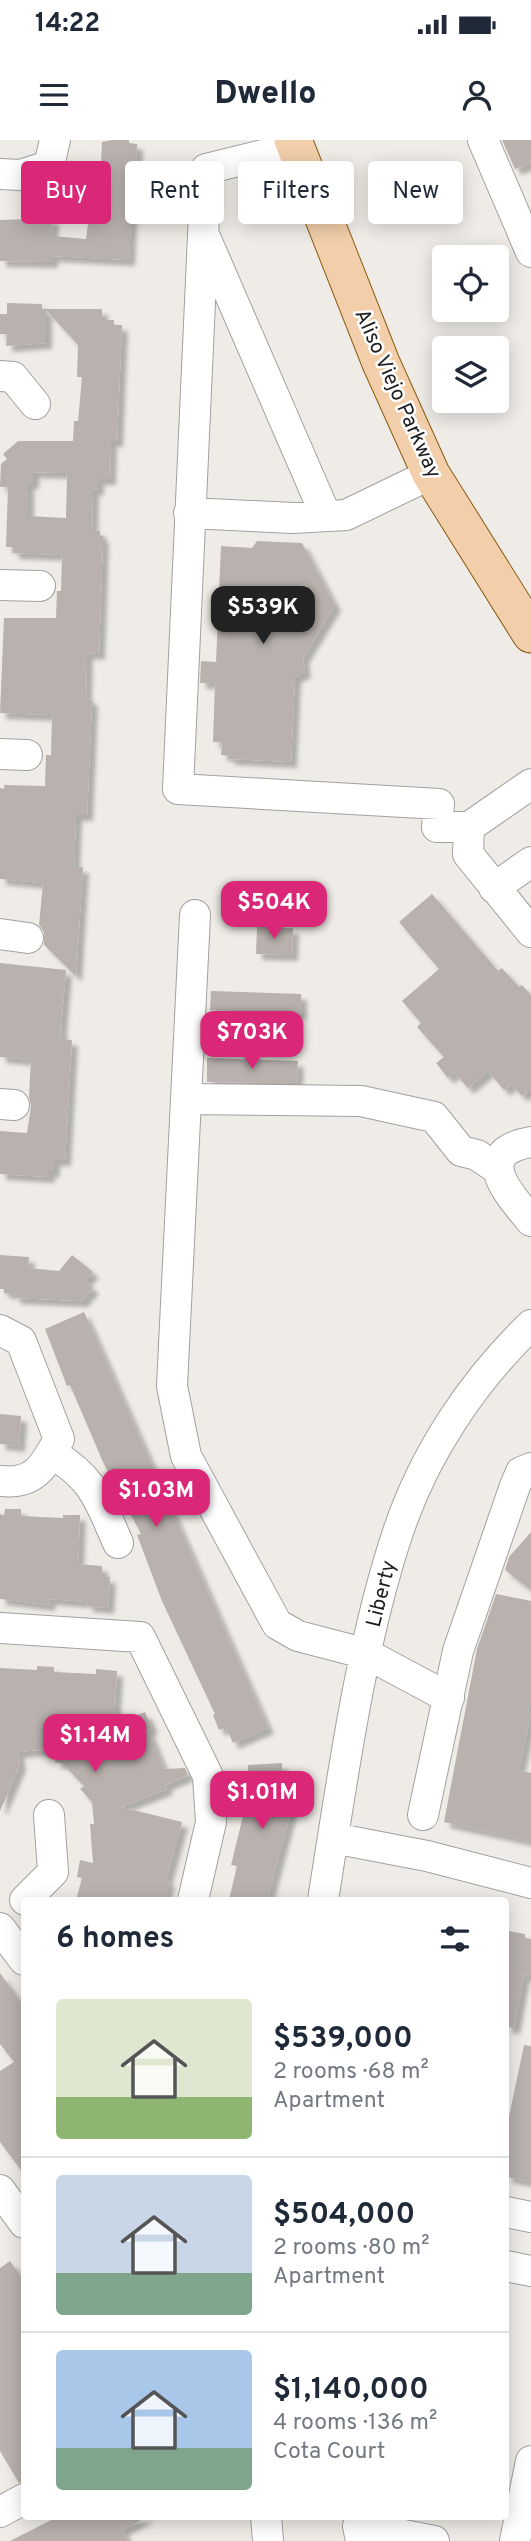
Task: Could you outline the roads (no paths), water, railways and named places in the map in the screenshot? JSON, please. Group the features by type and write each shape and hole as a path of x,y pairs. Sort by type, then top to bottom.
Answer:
{"main road":[{"name":"Aliso Viejo Parkway","path":"294,143 381,363 430,474 531,634"}],"street":[{"path":"483,140 531,252"},
{"path":"294,143 206,169 178,789 439,804 437,827 469,827 531,784"},
{"path":"0,174 20,175 52,153"},
{"path":"203,232 326,516"},
{"path":"0,376 13,377 35,404"},
{"path":"189,513 293,518 346,515 430,474"},
{"path":"0,585 40,586"},
{"path":"469,827 468,854 531,932"},
{"path":"494,888 531,862"},
{"path":"195,915 172,1386 186,1456 277,1624 298,1636 367,1654 449,1698"},
{"path":"186,1099 361,1101 439,1113 461,1151 488,1163 531,1221"},
{"path":"488,1163 500,1158 513,1146 531,1142"},
{"path":"0,1330 21,1341 59,1439 47,1461 28,1479 0,1481"},
{"name":"Liberty","path":"323,1897 367,1654 398,1531 436,1446 480,1378 525,1341"},
{"path":"47,1461 77,1468 94,1490 118,1543"},
{"path":"423,1815 458,1651 515,1486 521,1472 531,1468"},
{"path":"0,1628 140,1637 208,1776 211,1822 194,1897"},
{"path":"29,1897 53,1872 49,1815"},
{"path":"333,1838 427,1856 531,1883"},
{"path":"21,1905 0,1926 21,1956"},
{"path":"0,2190 21,2219"},
{"path":"509,2213 531,2217"},
{"path":"509,2267 531,2272"},
{"path":"515,2541 531,2461"},
{"path":"266,2520 268,2541"},
{"path":"361,2541 358,2526 434,2541"}]}
